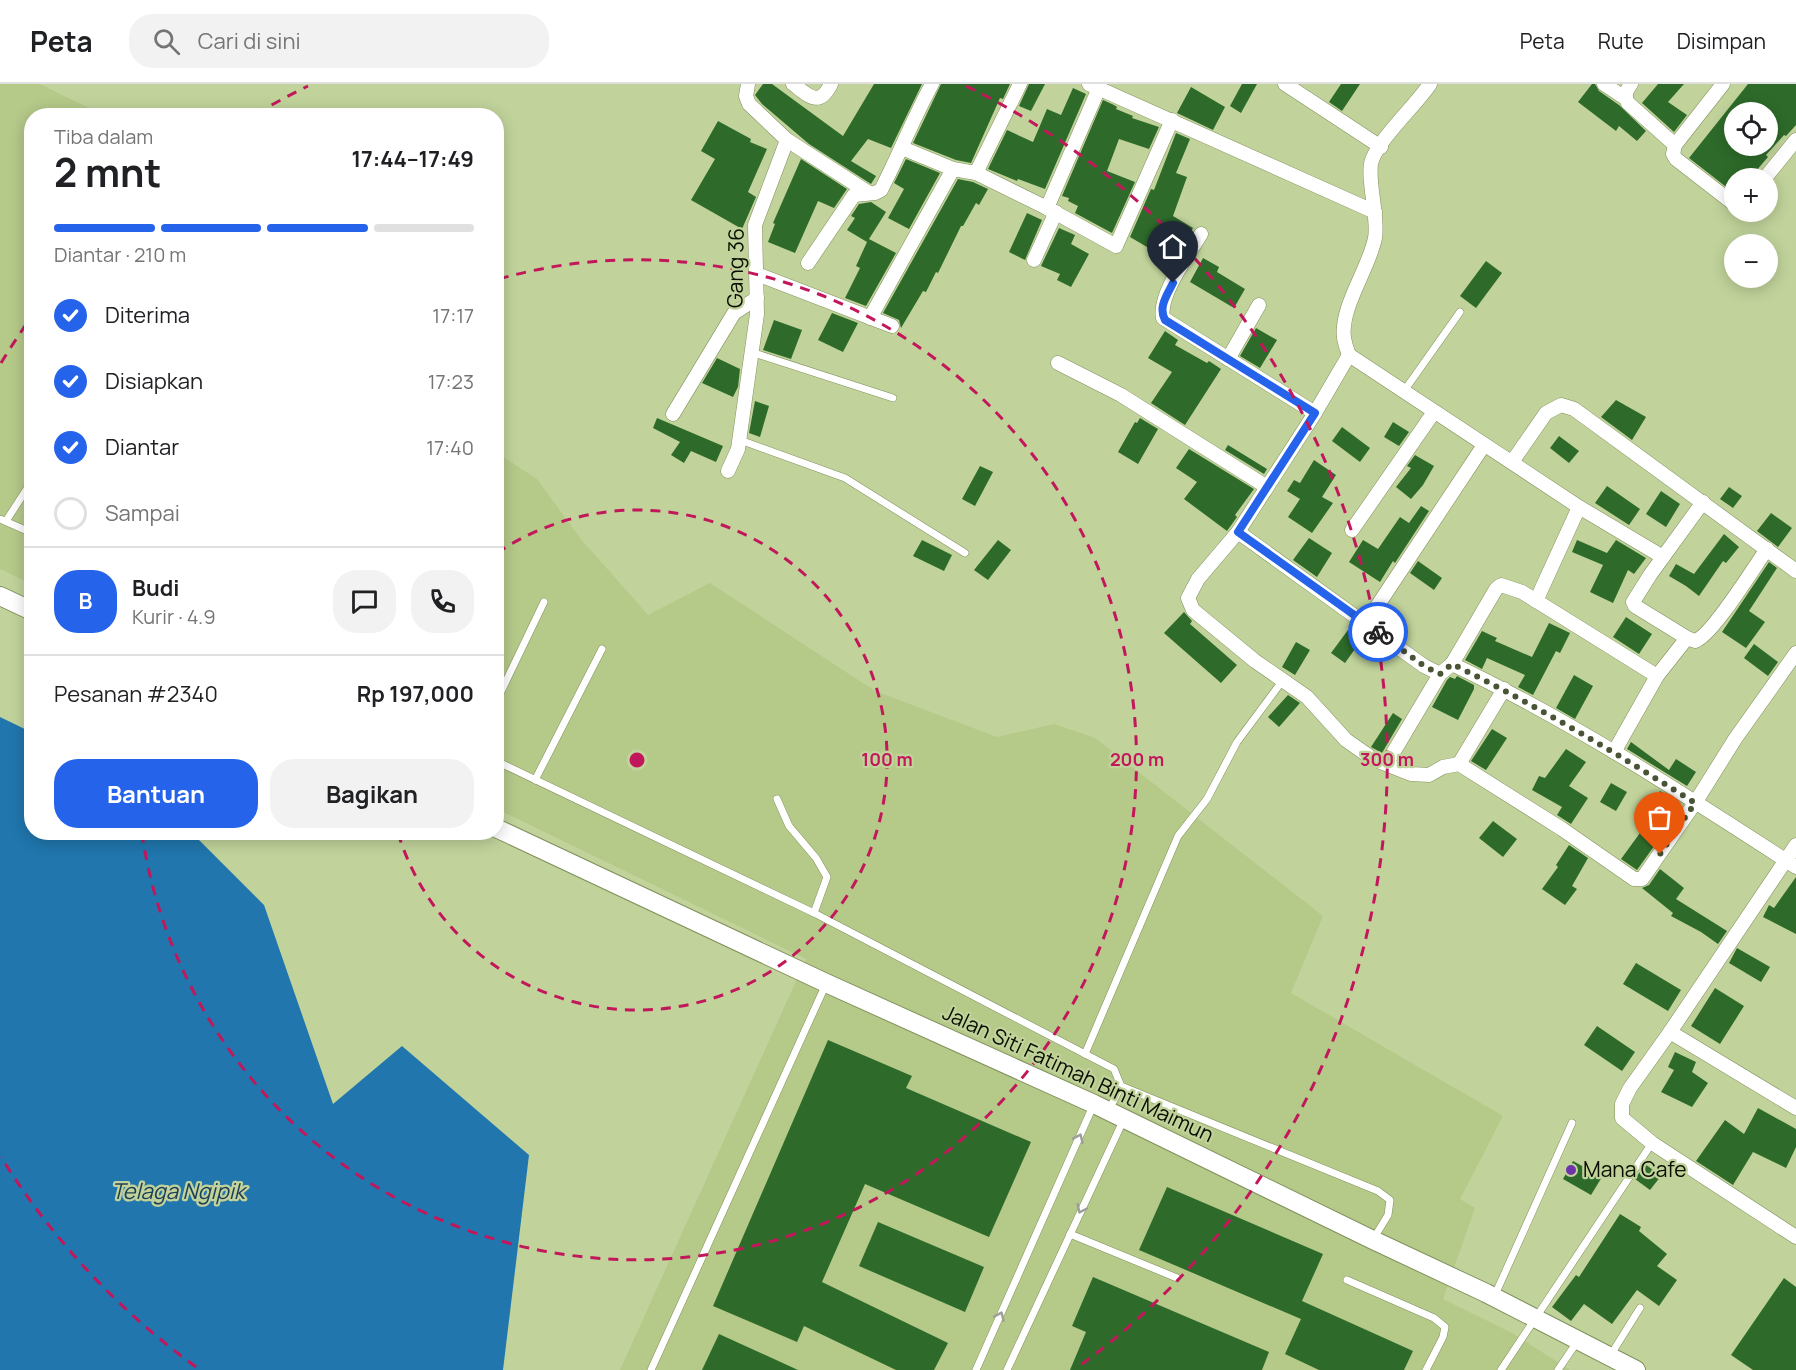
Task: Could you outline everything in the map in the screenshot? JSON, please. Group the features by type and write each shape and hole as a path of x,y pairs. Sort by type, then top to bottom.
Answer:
{"street":[{"path":"748,84 746,96 749,104 787,140 869,193"},
{"path":"793,84 811,98 817,99 822,97 831,84"},
{"path":"808,263 854,195 875,193 880,190 902,148 913,118 932,84"},
{"path":"976,173 1020,84"},
{"path":"1285,84 1381,147"},
{"path":"1430,84 1371,161 1375,237 1366,267 1348,308 1344,337 1349,356 1579,507 1663,557"},
{"path":"1604,84 1625,98 1675,145"},
{"path":"1625,98 1631,84"},
{"path":"1723,84 1675,145 1673,154 1676,159 1724,196"},
{"path":"1034,260 1094,86 1375,212"},
{"path":"902,148 953,169 976,173 1051,210 1116,246 1172,120"},
{"name":"Gang 36","path":"728,471 740,440 757,298 755,225 787,140"},
{"path":"1773,168 1796,140"},
{"path":"870,318 953,169"},
{"path":"1201,234 1162,305 1165,320 1315,413"},
{"path":"757,274 892,326"},
{"path":"673,414 734,313 757,298"},
{"path":"1228,359 1259,305"},
{"path":"1349,356 1238,532 1198,579 1188,598 1193,610 1255,661 1307,697 1346,740 1373,759 1411,774 1429,776 1443,767 1459,764 1638,880 1642,879 1695,803 1735,739 1796,653"},
{"path":"1058,363 1121,395 1267,488"},
{"path":"1512,462 1546,413 1561,405 1574,409 1796,572"},
{"path":"1352,530 1434,412"},
{"path":"1366,623 1484,445"},
{"path":"1703,502 1633,602 1635,606 1695,641 1701,638 1720,615 1767,549"},
{"path":"1536,601 1579,507"},
{"path":"1238,532 1424,666 1440,674"},
{"path":"1388,763 1440,674 1452,664 1496,589 1501,585 1522,592 1657,676"},
{"path":"0,596 24,607"},
{"path":"1614,753 1657,676 1687,638"},
{"path":"1452,664 1504,689 1614,753 1791,864"},
{"path":"1459,764 1504,689"},
{"name":"Jalan Siti Fatimah Binti Maimun","path":"504,832 826,983 1109,1111 1494,1297 1632,1369"},
{"path":"1796,845 1791,864 1630,1088 1622,1104 1622,1118 1652,1143 1796,1237"},
{"path":"1670,1032 1796,1108"}],"lane":[{"path":"1404,391 1460,312"},
{"path":"751,352 893,398"},
{"path":"740,440 844,478 965,553"},
{"path":"24,492 3,520 24,529"},
{"path":"504,685 544,602"},
{"path":"535,780 602,649"},
{"path":"1085,1054 1178,836 1207,799 1237,742 1283,680"},
{"path":"504,765 813,913 1085,1054 1114,1070 1121,1086 1378,1191 1390,1200 1388,1215 1373,1240"},
{"path":"777,799 789,826 816,858 827,877 813,913"},
{"path":"651,1370 826,983"},
{"path":"976,1370 1121,1086"},
{"path":"1007,1370 1070,1234 1109,1111"},
{"path":"1494,1297 1572,1123"},
{"path":"1501,1370 1652,1143"},
{"path":"1070,1234 1178,1278"},
{"path":"1347,1280 1434,1318 1445,1327 1443,1337 1426,1370"},
{"path":"1610,1356 1640,1308"},
{"path":"1558,1370 1579,1340"}],"shaded area":[{"path":"0,84 40,84 89,108 24,108 24,581 0,569"},
{"path":"504,457 537,479 580,538 648,615 710,583 875,691 997,737 1054,724 1095,738 1323,916 1291,993 1503,1116 1460,1199 1475,1208 1443,1299 1514,1334 1570,1370 620,1370 806,959 504,812"}],"water":[{"name":"Telaga Ngipik","path":"0,717 24,729 24,840 199,840 264,905 333,1104 402,1046 529,1155 503,1370 0,1370"}],"building":[{"path":"763,84 772,84 843,136 874,84 922,84 891,148 868,139 851,161 876,176 871,184 809,144 762,104 755,95"},
{"path":"941,84 1010,84 1003,99 1000,98 971,163 956,160 913,143"},
{"path":"1029,84 1045,84 1031,111 1019,106"},
{"path":"1242,84 1257,84 1241,113 1230,106"},
{"path":"1341,84 1360,84 1342,111 1329,102"},
{"path":"1592,84 1595,84 1599,91 1619,105 1646,131 1637,141 1619,126 1616,131 1578,102"},
{"path":"1658,84 1684,84 1668,102 1687,115 1674,132 1642,103"},
{"path":"1748,84 1796,84 1796,125 1786,136 1784,135 1778,142 1778,102 1734,102"},
{"path":"1191,87 1225,107 1213,130 1177,113"},
{"path":"1073,88 1086,94 1045,189 988,169 1007,130 1033,142 1047,109 1061,115"},
{"path":"1103,100 1117,107 1116,109 1133,116 1132,118 1159,127 1149,149 1119,139 1107,171 1135,182 1112,233 1075,213 1078,206 1068,201 1069,198 1062,196"},
{"path":"1724,114 1724,156 1768,157 1759,168 1724,168 1724,185 1689,158"},
{"path":"718,121 751,139 750,142 767,149 748,192 756,197 742,229 691,200 715,159 701,151"},
{"path":"1176,133 1190,139 1176,173 1187,177 1173,216 1193,228 1180,250 1155,235 1147,247 1130,237 1151,189 1154,190"},
{"path":"801,159 847,189 834,208 818,201 795,253 768,242 775,224 773,223"},
{"path":"906,159 940,173 909,229 888,218 904,189 894,183"},
{"path":"958,179 973,182 988,189 979,205 976,203 961,226 938,273 936,272 926,292 923,291 901,328 899,320 883,313"},
{"path":"871,202 886,212 869,239 896,253 866,306 845,298 860,268 856,266 867,242 847,230 855,218 851,216 859,204"},
{"path":"1027,213 1042,220 1025,260 1009,252"},
{"path":"1059,228 1075,235 1071,244 1089,254 1071,287 1057,280 1060,274 1041,266"},
{"path":"1203,258 1219,267 1217,272 1245,289 1234,308 1190,282"},
{"path":"1486,261 1502,273 1476,308 1460,296"},
{"path":"832,313 858,323 843,352 818,340"},
{"path":"774,320 802,330 791,359 763,350"},
{"path":"1256,328 1277,340 1260,368 1240,356"},
{"path":"1165,331 1178,340 1175,345 1221,369 1185,425 1151,403 1172,372 1148,358"},
{"path":"717,358 740,369 738,387 733,397 702,383"},
{"path":"1616,400 1646,417 1632,440 1601,417"},
{"path":"755,401 769,406 760,437 749,433"},
{"path":"657,418 723,446 716,462 691,451 684,463 671,455 680,442 653,428"},
{"path":"1140,418 1158,429 1138,464 1118,452 1135,422 1137,423"},
{"path":"1393,422 1409,432 1399,446 1384,437"},
{"path":"1342,427 1370,448 1360,462 1332,441"},
{"path":"1559,436 1579,451 1569,463 1550,448"},
{"path":"1228,445 1267,469 1264,474 1225,450"},
{"path":"1189,449 1254,489 1235,515 1237,517 1227,531 1184,499 1197,482 1176,468"},
{"path":"1415,455 1434,466 1423,485 1411,499 1396,487 1411,468 1407,466"},
{"path":"1314,460 1336,475 1322,497 1333,503 1312,533 1288,517 1300,499 1287,491 1294,480 1300,483"},
{"path":"980,466 993,472 975,506 962,499"},
{"path":"1607,486 1640,509 1629,525 1595,503"},
{"path":"1729,487 1742,496 1733,508 1720,499"},
{"path":"1661,491 1680,504 1666,527 1646,514"},
{"path":"1421,506 1429,511 1380,582 1349,562 1363,540 1378,549 1400,517 1409,523"},
{"path":"1771,513 1792,528 1778,547 1757,531"},
{"path":"1724,534 1739,547 1726,563 1723,561 1699,596 1669,576 1676,564 1694,574"},
{"path":"1309,538 1332,553 1317,577 1293,560"},
{"path":"922,540 952,555 944,571 913,556"},
{"path":"998,540 1011,550 988,580 974,570"},
{"path":"1577,540 1607,553 1616,540 1646,558 1634,574 1628,570 1613,603 1590,592 1603,565 1572,552"},
{"path":"1418,561 1442,578 1434,590 1410,573"},
{"path":"1769,562 1777,568 1749,611 1765,622 1746,648 1722,632"},
{"path":"1184,612 1192,621 1190,624 1237,665 1221,683 1164,633"},
{"path":"1626,617 1652,634 1639,654 1613,637"},
{"path":"1549,623 1570,633 1560,653 1556,651 1533,695 1518,687 1525,675 1487,658 1482,669 1465,660 1482,631 1497,638 1495,641 1532,657"},
{"path":"1348,630 1362,639 1345,663 1331,653"},
{"path":"1296,642 1310,650 1295,675 1282,667"},
{"path":"1754,644 1778,662 1768,676 1744,658"},
{"path":"1574,675 1593,686 1575,719 1556,708"},
{"path":"1457,676 1474,685 1458,720 1432,707 1447,680 1450,677 1455,679"},
{"path":"1288,695 1300,703 1279,727 1268,717"},
{"path":"1393,713 1402,719 1382,753 1371,747"},
{"path":"1492,729 1507,738 1486,770 1471,761"},
{"path":"1631,742 1669,770 1676,759 1696,772 1687,786 1627,749"},
{"path":"1566,749 1586,762 1569,786 1588,798 1571,824 1557,815 1562,807 1532,790 1539,776 1545,778"},
{"path":"1611,783 1627,792 1616,811 1600,802"},
{"path":"1660,791 1677,801 1672,809 1674,810 1657,835 1660,838 1637,870 1621,859 1648,822 1641,818"},
{"path":"1493,821 1517,839 1503,857 1479,838"},
{"path":"1569,845 1588,858 1572,886 1577,889 1565,905 1542,889 1558,867 1556,865"},
{"path":"1660,869 1684,888 1676,899 1727,931 1718,944 1671,916 1673,913 1642,888 1649,885"},
{"path":"1796,877 1796,934 1763,917 1769,905 1774,908"},
{"path":"1737,948 1770,967 1761,982 1729,963"},
{"path":"1636,963 1681,990 1668,1011 1623,984"},
{"path":"1715,988 1744,1006 1720,1044 1691,1026"},
{"path":"1597,1026 1635,1052 1622,1071 1584,1045"},
{"path":"828,1040 912,1076 906,1088 1031,1142 989,1237 865,1184 822,1282 948,1343 934,1370 896,1370 804,1326 797,1342 713,1306"},
{"path":"1675,1052 1696,1062 1692,1072 1708,1083 1692,1107 1661,1092 1674,1070 1668,1067"},
{"path":"1758,1108 1796,1129 1796,1147 1786,1168 1753,1152 1733,1185 1696,1161 1725,1120 1744,1134"},
{"path":"1573,1161 1602,1177 1591,1195 1563,1179"},
{"path":"1645,1164 1661,1176 1650,1190 1635,1179"},
{"path":"1167,1187 1323,1254 1302,1301 1413,1351 1404,1370 1319,1370 1285,1354 1301,1319 1139,1250"},
{"path":"1620,1214 1641,1227 1639,1231 1667,1254 1657,1266 1677,1280 1659,1306 1637,1290 1612,1324 1584,1304 1571,1321 1552,1307 1576,1275 1579,1277"},
{"path":"878,1222 984,1267 965,1312 859,1266"},
{"path":"1093,1277 1269,1352 1262,1370 1070,1370 1086,1332 1072,1326"},
{"path":"1784,1278 1796,1287 1796,1370 1753,1370 1731,1355"},
{"path":"719,1334 798,1370 702,1370"}],"way so far":[{"path":"1378,632 1424,666 1440,674 1452,664 1496,685 1695,803 1660,854"}],"place":[{"name":"Mana Cafe","path":"1571,1170"}],"route":[{"path":"1173,283 1161,309 1165,320 1315,413 1238,532 1378,632"}]}
